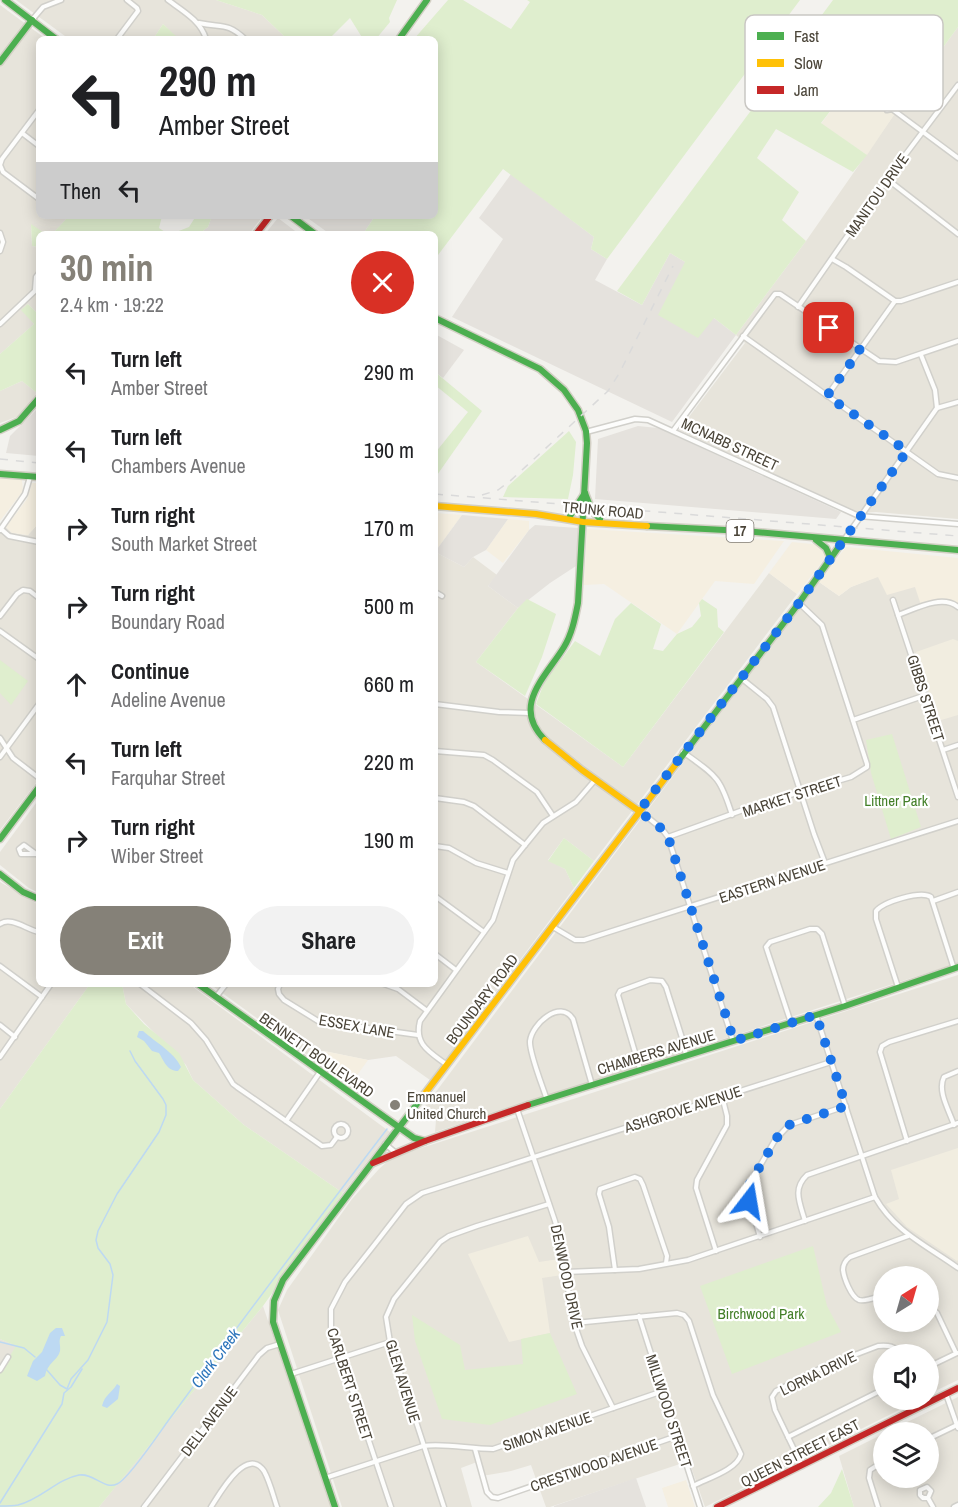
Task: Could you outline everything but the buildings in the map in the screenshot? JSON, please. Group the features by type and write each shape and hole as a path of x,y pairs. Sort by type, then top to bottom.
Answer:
{"main road":[{"path":"5,0 52,36"},
{"path":"401,36 427,0"},
{"path":"0,62 32,20"},
{"path":"258,231 268,219"},
{"path":"295,219 311,231"},
{"path":"438,319 540,369 559,385 581,416 586,432 585,493 580,586 575,620 565,645 533,693 530,713 533,725 544,739 639,811"},
{"path":"0,429 19,421 36,401"},
{"path":"0,474 36,477"},
{"path":"30,477 36,474"},
{"path":"570,516 585,493"},
{"path":"585,493 592,511 600,519"},
{"name":"TRUNK ROAD","path":"438,506 570,516 583,520 644,522 668,526"},
{"name":"TRUNK ROAD","path":"536,514 583,520 958,550"},
{"path":"812,538 826,548 831,559"},
{"name":"BOUNDARY ROAD","path":"335,1507 273,1322 277,1291 369,1165 553,927 683,752 799,603 843,541"},
{"path":"0,839 36,791"},
{"path":"0,874 23,892 36,898"},
{"name":"CHAMBERS AVENUE","path":"369,1165 425,1141 517,1109 845,1006 956,968"},
{"name":"BENNETT BOULEVARD","path":"202,987 414,1138 425,1141"},
{"name":"QUEEN STREET EAST","path":"717,1507 958,1388"}],"street":[{"path":"32,20 43,7 61,0"},
{"path":"121,36 138,12 137,8 127,0"},
{"path":"168,0 199,23 205,36"},
{"path":"199,23 226,26 242,36"},
{"name":"MANITOU DRIVE","path":"943,105 958,85"},
{"path":"895,111 958,158"},
{"name":"MANITOU DRIVE","path":"798,307 887,179 938,111"},
{"path":"36,114 2,159 0,165 3,172 36,197"},
{"path":"22,133 36,144"},
{"path":"887,179 958,234"},
{"path":"0,233 3,242 0,251"},
{"path":"832,259 895,301 901,302 958,282"},
{"path":"0,324 36,290"},
{"path":"673,430 775,294 780,294 879,361 887,363 921,355 958,341"},
{"path":"827,396 895,301"},
{"path":"743,336 938,474 958,478"},
{"path":"921,355 935,390 938,408"},
{"path":"843,541 938,408 958,402"},
{"name":"MCNABB STREET","path":"586,432 635,419 648,420 859,516"},
{"path":"30,477 25,495 1,530 9,536 36,541"},
{"path":"859,516 958,524"},
{"path":"0,616 16,594 23,590 30,591 36,596"},
{"path":"438,594 442,597"},
{"name":"GIBBS STREET","path":"893,600 958,797"},
{"path":"898,615 928,604 946,602 958,607"},
{"path":"799,603 822,625 853,720 926,695"},
{"path":"0,631 36,657"},
{"path":"741,678 768,699 773,707 825,863"},
{"path":"438,704 499,712 530,713"},
{"path":"0,757 36,708"},
{"name":"MARKET STREET","path":"668,837 757,805 851,777 865,770 867,764 853,720"},
{"path":"0,738 13,758 36,776"},
{"path":"943,750 958,745"},
{"path":"438,751 484,755 494,760 537,792 553,816"},
{"path":"683,752 720,781 732,815"},
{"path":"447,1065 424,1047 418,1035 420,1021 496,914 513,860 543,823 576,802 596,779"},
{"path":"438,798 464,802 474,806 525,845"},
{"path":"639,811 662,829 668,837 734,1041"},
{"name":"EASTERN AVENUE","path":"553,927 575,940 584,940 958,821"},
{"path":"438,846 449,848 476,863 508,873"},
{"path":"933,900 958,892"},
{"path":"898,987 876,919 876,911 880,906 918,894 926,894 933,900 956,968"},
{"path":"438,898 484,932"},
{"path":"0,924 10,921 36,931"},
{"path":"791,1023 766,947 770,942 810,928 817,929 822,934 845,1006"},
{"path":"438,956 456,970"},
{"path":"0,966 42,997"},
{"path":"640,1070 618,995 620,991 650,980 662,981 666,987 686,1055"},
{"path":"0,1057 49,987"},
{"path":"144,987 191,1023 206,1040 233,1084 322,1146 331,1145 337,1137"},
{"path":"216,998 224,987"},
{"name":"ESSEX LANE","path":"279,987 279,994 284,1000 318,1021 418,1035"},
{"path":"392,987 426,1010"},
{"path":"547,1100 530,1040 544,1019 557,1011 564,1011 573,1019 592,1085"},
{"path":"816,1015 875,1197 892,1221 908,1236 958,1268"},
{"path":"907,1141 880,1052 882,1046 958,1021"},
{"path":"0,1025 15,1037"},
{"name":"ASHGROVE AVENUE","path":"535,1158 831,1062"},
{"path":"805,1221 798,1188 807,1174 956,1124 941,1083 944,1077 958,1071"},
{"path":"286,1121 320,1072"},
{"path":"716,1251 696,1188 697,1180 727,1125 728,1116 722,1096"},
{"path":"760,1237 747,1192 775,1140 789,1125 846,1106"},
{"name":"DENWOOD DRIVE","path":"517,1109 555,1221 574,1323 582,1346 612,1408"},
{"path":"385,1144 396,1153"},
{"name":"CARLBERT STREET","path":"391,1507 341,1359 330,1318 334,1300 345,1282 406,1204 422,1193 535,1158"},
{"path":"615,1270 609,1227 598,1194 600,1189 606,1186 635,1177 640,1179 643,1185 667,1256 666,1263"},
{"path":"566,1272 639,1269 688,1260 875,1197"},
{"name":"GLEN AVENUE","path":"444,1507 390,1342 387,1317 394,1299 440,1242 449,1236 549,1203"},
{"path":"873,1298 857,1299 852,1294 843,1269 844,1262 850,1257 908,1236"},
{"path":"574,1323 677,1313 684,1315 689,1321 713,1395 741,1454 739,1461 693,1486"},
{"name":"MILLWOOD STREET","path":"639,1316 700,1507"},
{"path":"939,1317 957,1353 939,1362"},
{"path":"291,1374 390,1342"},
{"name":"DELL AVENUE","path":"144,1507 259,1355 267,1348 280,1344"},
{"name":"LORNA DRIVE","path":"802,1466 775,1410 772,1397 776,1391 823,1367 873,1348"},
{"path":"0,1370 8,1357"},
{"name":"SIMON AVENUE","path":"325,1478 423,1446 438,1444 493,1449 663,1391"},
{"path":"788,1437 873,1394"},
{"path":"939,1434 958,1426 946,1394"},
{"name":"CRESTWOOD AVENUE","path":"475,1449 487,1492 492,1497 498,1498 677,1436"},
{"path":"211,1507 234,1474 244,1465 256,1465 263,1470 277,1507"},
{"path":"873,1468 870,1470 869,1478 878,1507"},
{"path":"928,1498 933,1507"}],"shaded area":[{"path":"16,0 216,0 262,15 284,36 175,36 163,24 155,36 65,36"},
{"path":"0,5 42,36 36,36 36,219 66,219 55,231 41,231 31,225 32,246 36,247 36,312 28,304 22,310 34,324 0,354"},
{"path":"958,27 958,519 876,512 856,513 679,430 745,343 736,335 806,241 897,111 943,111 943,48"},
{"path":"831,111 897,111 867,155 821,124"},
{"path":"511,174 594,237 591,249 607,259 595,280 642,305 670,253 685,262 714,318 736,335 672,422 452,317 503,239 479,218"},
{"path":"211,219 261,219 251,231 203,231 208,227"},
{"path":"279,219 295,231 267,231"},
{"path":"309,219 373,219 365,231 326,231"},
{"path":"438,336 464,350 443,378 438,374"},
{"path":"22,381 36,394 19,416 0,423 0,391"},
{"path":"36,410 36,456 6,453 10,436"},
{"path":"638,426 658,428 841,512 836,519 595,499 598,439"},
{"path":"0,478 22,480 23,491 0,521"},
{"path":"32,483 36,483 36,526 28,535 12,533 6,527 27,499"},
{"path":"438,513 462,515 438,548"},
{"path":"462,515 508,519 486,550 473,557 464,567 438,554 438,548"},
{"path":"508,519 529,521 529,530 503,563 486,550"},
{"path":"535,525 578,528 576,566 518,608 488,586"},
{"path":"36,526 36,783 0,830 0,528 6,527 12,533 28,535"},
{"path":"587,529 784,541 754,584 715,581 677,634 604,584 584,585"},
{"path":"792,542 822,545 828,554 797,594 769,573"},
{"path":"846,547 958,558 958,606 941,600 921,605 915,587 887,595 878,577 851,587 839,596 819,582"},
{"path":"438,554 464,567 473,557 497,575 488,586 518,608 476,662 623,767 769,573 797,594 594,861 564,838 548,860 565,869 574,888 430,1080 396,1056 368,1060 324,1051 316,1061 214,987 438,987"},
{"path":"879,576 915,587 958,606 958,963 435,1132 436,1120 423,1109 819,582 839,596 851,587"},
{"path":"953,639 958,641 958,715 938,721 916,652"},
{"path":"36,803 36,892 0,865 0,852"},
{"path":"0,882 36,903 36,987 88,987 0,1109"},
{"path":"958,975 958,1380 939,1389 939,1344 873,1344 873,1410 899,1410 705,1507 689,1461 550,1507 546,1507 531,1465 482,1476 477,1462 461,1468 472,1507 342,1507 278,1310 287,1290 352,1199 389,1160"},
{"path":"123,987 193,987 390,1132 343,1193 244,1125 193,1080 186,1065 126,1004"},
{"path":"324,1051 368,1060 350,1085 316,1061"},
{"path":"958,1148 957,1261 907,1227 886,1204 899,1199 891,1170"},
{"path":"528,1236 539,1262 559,1259 562,1275 542,1278 550,1333 509,1342 468,1254"},
{"path":"263,1306 331,1507 99,1507 115,1487"},
{"path":"0,1339 17,1346 0,1372"},
{"path":"958,1397 958,1507 854,1507 839,1456 873,1439 873,1488 939,1488 939,1422 907,1422 932,1410 939,1410 939,1406"},
{"path":"636,1478 646,1507 554,1507 554,1506"},
{"path":"686,1480 695,1507 668,1507 662,1488"}],"green space":[{"path":"216,0 397,0 389,18 390,22 378,36 361,36 350,18 332,36 284,36 262,15"},
{"path":"448,0 463,0 511,29 530,2 527,0 800,0 789,15 745,15 745,74 607,259 591,249 594,237 503,169 438,255 438,231 365,231 373,219 438,219 438,36 417,36"},
{"path":"833,0 958,0 958,27 943,48 943,15 822,15"},
{"path":"163,24 176,36 155,36"},
{"path":"751,111 830,111 821,123 867,155 853,172 776,129 757,158 799,192 782,220 806,241 736,335 714,318 698,338 658,315 685,262 670,253 642,305 617,291"},
{"path":"66,219 161,219 159,228 164,231 55,231"},
{"path":"194,219 211,219 208,227 203,231 179,231 189,227"},
{"path":"31,224 42,231 36,231 36,247 32,246"},
{"path":"28,304 36,312 36,392 22,381 0,391 0,354 34,324 21,310"},
{"path":"438,374 482,411 438,474 438,449 468,412 438,387"},
{"path":"569,431 576,442 568,499 503,497 508,486"},
{"path":"527,599 556,614 542,657 525,696 476,662"},
{"path":"702,599 717,609 718,627 724,632 623,767 536,704 544,683 575,641 600,656 615,619 631,603 661,624 653,649 663,651 677,634 692,627 701,616 699,603"},
{"path":"0,660 28,681 11,705 0,693"},
{"name":"Littner Park","path":"892,734 921,827 891,839 871,773 866,740"},
{"path":"564,838 594,861 574,888 565,869 548,861"},
{"path":"88,987 123,987 126,1004 144,1024 179,1053 193,1080 244,1125 343,1193 263,1306 99,1507 0,1507 0,1372 16,1346 0,1339 0,1109"},
{"name":"Birchwood Park","path":"813,1246 827,1306 841,1332 732,1374 700,1286"},
{"path":"412,1315 460,1345 465,1370 523,1364 521,1339 550,1333 577,1394 490,1425 442,1419 415,1341"},
{"path":"842,1469 854,1507 818,1507 831,1493"}],"water":[{"path":"139,1031 143,1031 174,1057 181,1067 178,1071 168,1067 159,1053 152,1051 144,1041 137,1037"},
{"path":"56,1328 62,1328 65,1336 60,1338 60,1351 45,1376 37,1381 27,1376 33,1361 42,1352 50,1333"},
{"path":"117,1384 120,1386 118,1399 107,1408 102,1406 105,1399"}],"waterway":[{"path":"46,1369 60,1385 67,1389 71,1379 88,1360 107,1322 113,1275 110,1264 98,1248 96,1240 98,1231 117,1194 159,1132 166,1115 166,1105 163,1099 130,1051"},
{"name":"Clark Creek","path":"0,1506 16,1505 34,1499 63,1481 79,1475 89,1476 108,1485 122,1481 144,1455 249,1311 387,1129"},
{"path":"0,1342 24,1348 35,1357"},
{"path":"0,1503 62,1404 64,1393 71,1387 82,1369"}],"railway":[{"path":"482,495 498,490 510,481 608,391 620,372 673,266"},
{"path":"0,459 36,463"},
{"path":"438,494 958,536"}],"traffic: fast":[{"path":"5,0 52,36"},
{"path":"401,36 427,0"},
{"path":"0,62 32,20"},
{"path":"295,219 311,231"},
{"path":"438,319 540,369 564,390 578,410 586,431 577,609 567,642 541,681 531,704 531,715 535,728 545,740"},
{"path":"0,430 19,421 36,401"},
{"path":"0,474 36,477"},
{"path":"585,493 592,511 600,519"},
{"path":"570,516 585,493"},
{"path":"647,526 744,531 958,550"},
{"path":"816,540 826,548 831,559"},
{"path":"676,764 799,603 843,541"},
{"path":"0,839 36,791"},
{"path":"0,874 23,892 36,898"},
{"path":"528,1105 845,1006 958,967"},
{"path":"202,987 414,1138 425,1141"},
{"path":"335,1507 273,1322 274,1301 283,1280 423,1096"}],"traffic: slow":[{"path":"438,506 536,514 583,522 647,526"},
{"path":"545,740 639,811"},
{"path":"423,1096 676,764"}],"traffic: jam":[{"path":"258,231 268,219"},
{"path":"373,1163 425,1141 528,1105"},
{"path":"717,1507 958,1388"}],"place":[{"name":"Emmanuel United Church","path":"395,1105"}],"route":[{"path":"749,1201 747,1192 750,1183 781,1131 789,1125 846,1106 816,1015 734,1041 668,837 662,829 639,811 799,603 907,451 827,396 860,350 829,328"}]}
